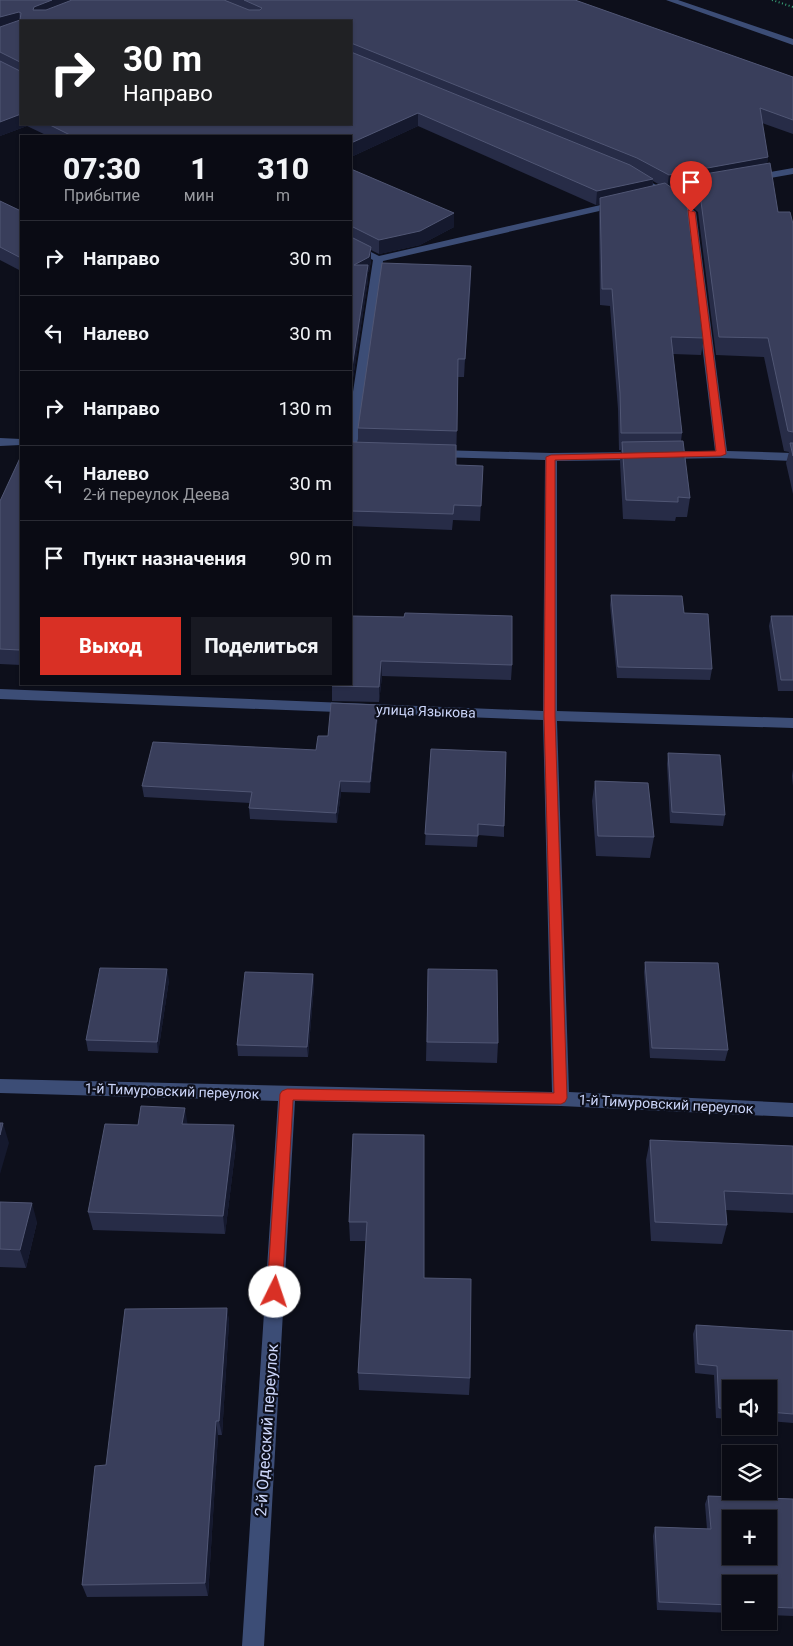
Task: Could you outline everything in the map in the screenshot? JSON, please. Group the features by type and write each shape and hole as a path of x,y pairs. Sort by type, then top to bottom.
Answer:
{"street":[{"path":"670,0 793,42"},
{"path":"623,171 671,193 691,212 721,454"},
{"path":"744,180 793,171"},
{"path":"646,198 671,193"},
{"path":"352,246 378,259 627,202"},
{"path":"355,449 378,259"},
{"path":"0,442 20,442"},
{"path":"421,453 551,457 721,454 793,457"},
{"path":"551,457 550,716 561,1098"},
{"name":"улица Языкова","path":"0,694 550,716 793,723"},
{"name":"1-й Тимуровский переулок","path":"0,1086 287,1094 561,1098 793,1110"},
{"name":"2-й Одесский переулок","path":"253,1646 287,1094"}],"path":[{"path":"772,0 793,7"}],"building":[{"path":"0,0 52,0 34,7 33,10 46,10 72,0 224,0 249,10 260,10 262,8 244,0 575,0 793,77 793,120 760,108 768,157 669,175 637,158 352,43 352,20 20,20 21,13 19,12 0,17"},
{"path":"20,20 20,62 0,52 0,27"},
{"path":"352,52 630,165 653,179 597,191 418,113 352,143 352,135 70,135 50,125 352,125"},
{"path":"0,61 20,71 20,114 0,122"},
{"path":"770,163 778,212 790,212 793,224 793,432 788,431 768,338 719,337 700,194 681,178"},
{"path":"352,169 454,213 420,231 379,240 352,226"},
{"path":"665,183 686,198 704,338 671,337 682,433 621,433 612,289 602,289 600,198"},
{"path":"0,201 20,211 20,257 0,247"},
{"path":"352,238 371,247 369,257 354,265 368,265 352,368"},
{"path":"382,263 471,266 465,359 458,359 457,431 358,428"},
{"path":"683,441 690,498 678,497 678,502 626,500 622,442"},
{"path":"352,442 456,445 456,465 483,466 481,506 454,505 453,514 352,511"},
{"path":"790,443 793,443 793,456"},
{"path":"20,458 19,650 0,649 0,501"},
{"path":"611,595 682,596 684,613 708,614 712,669 618,667"},
{"path":"405,613 512,616 512,665 381,661 379,687 332,686 352,685 352,616 404,617"},
{"path":"771,616 793,616 793,680 781,680"},
{"path":"331,703 378,705 370,782 340,781 336,813 249,808 252,792 142,786 153,742 316,750 318,736 328,736"},
{"path":"431,749 506,752 504,826 478,824 478,836 425,834"},
{"path":"668,753 720,755 725,815 672,812"},
{"path":"595,781 648,783 654,837 598,836"},
{"path":"645,962 718,963 728,1050 652,1048"},
{"path":"100,968 167,969 157,1042 86,1040"},
{"path":"428,969 497,970 498,1043 427,1042"},
{"path":"245,972 313,974 307,1047 237,1045"},
{"path":"141,1106 185,1108 182,1124 234,1125 223,1216 88,1212 105,1124 138,1125"},
{"path":"0,1123 3,1123 0,1135"},
{"path":"353,1134 424,1135 424,1278 471,1279 470,1378 358,1373 367,1222 349,1222"},
{"path":"650,1140 793,1146 793,1194 724,1191 727,1225 655,1222"},
{"path":"0,1202 32,1203 20,1250 0,1249"},
{"path":"227,1308 219,1421 216,1421 205,1583 82,1585 95,1466 106,1465 125,1309"},
{"path":"696,1325 793,1331 793,1414 777,1413 777,1380 722,1380 722,1408 719,1408 717,1366 698,1364"},
{"path":"708,1496 722,1496 722,1500 793,1499 793,1608 777,1607 777,1575 722,1575 722,1605 659,1602 655,1527 711,1529"}],"route":[{"path":"275,1292 287,1094 561,1098 550,716 551,457 721,454 691,212"}]}
